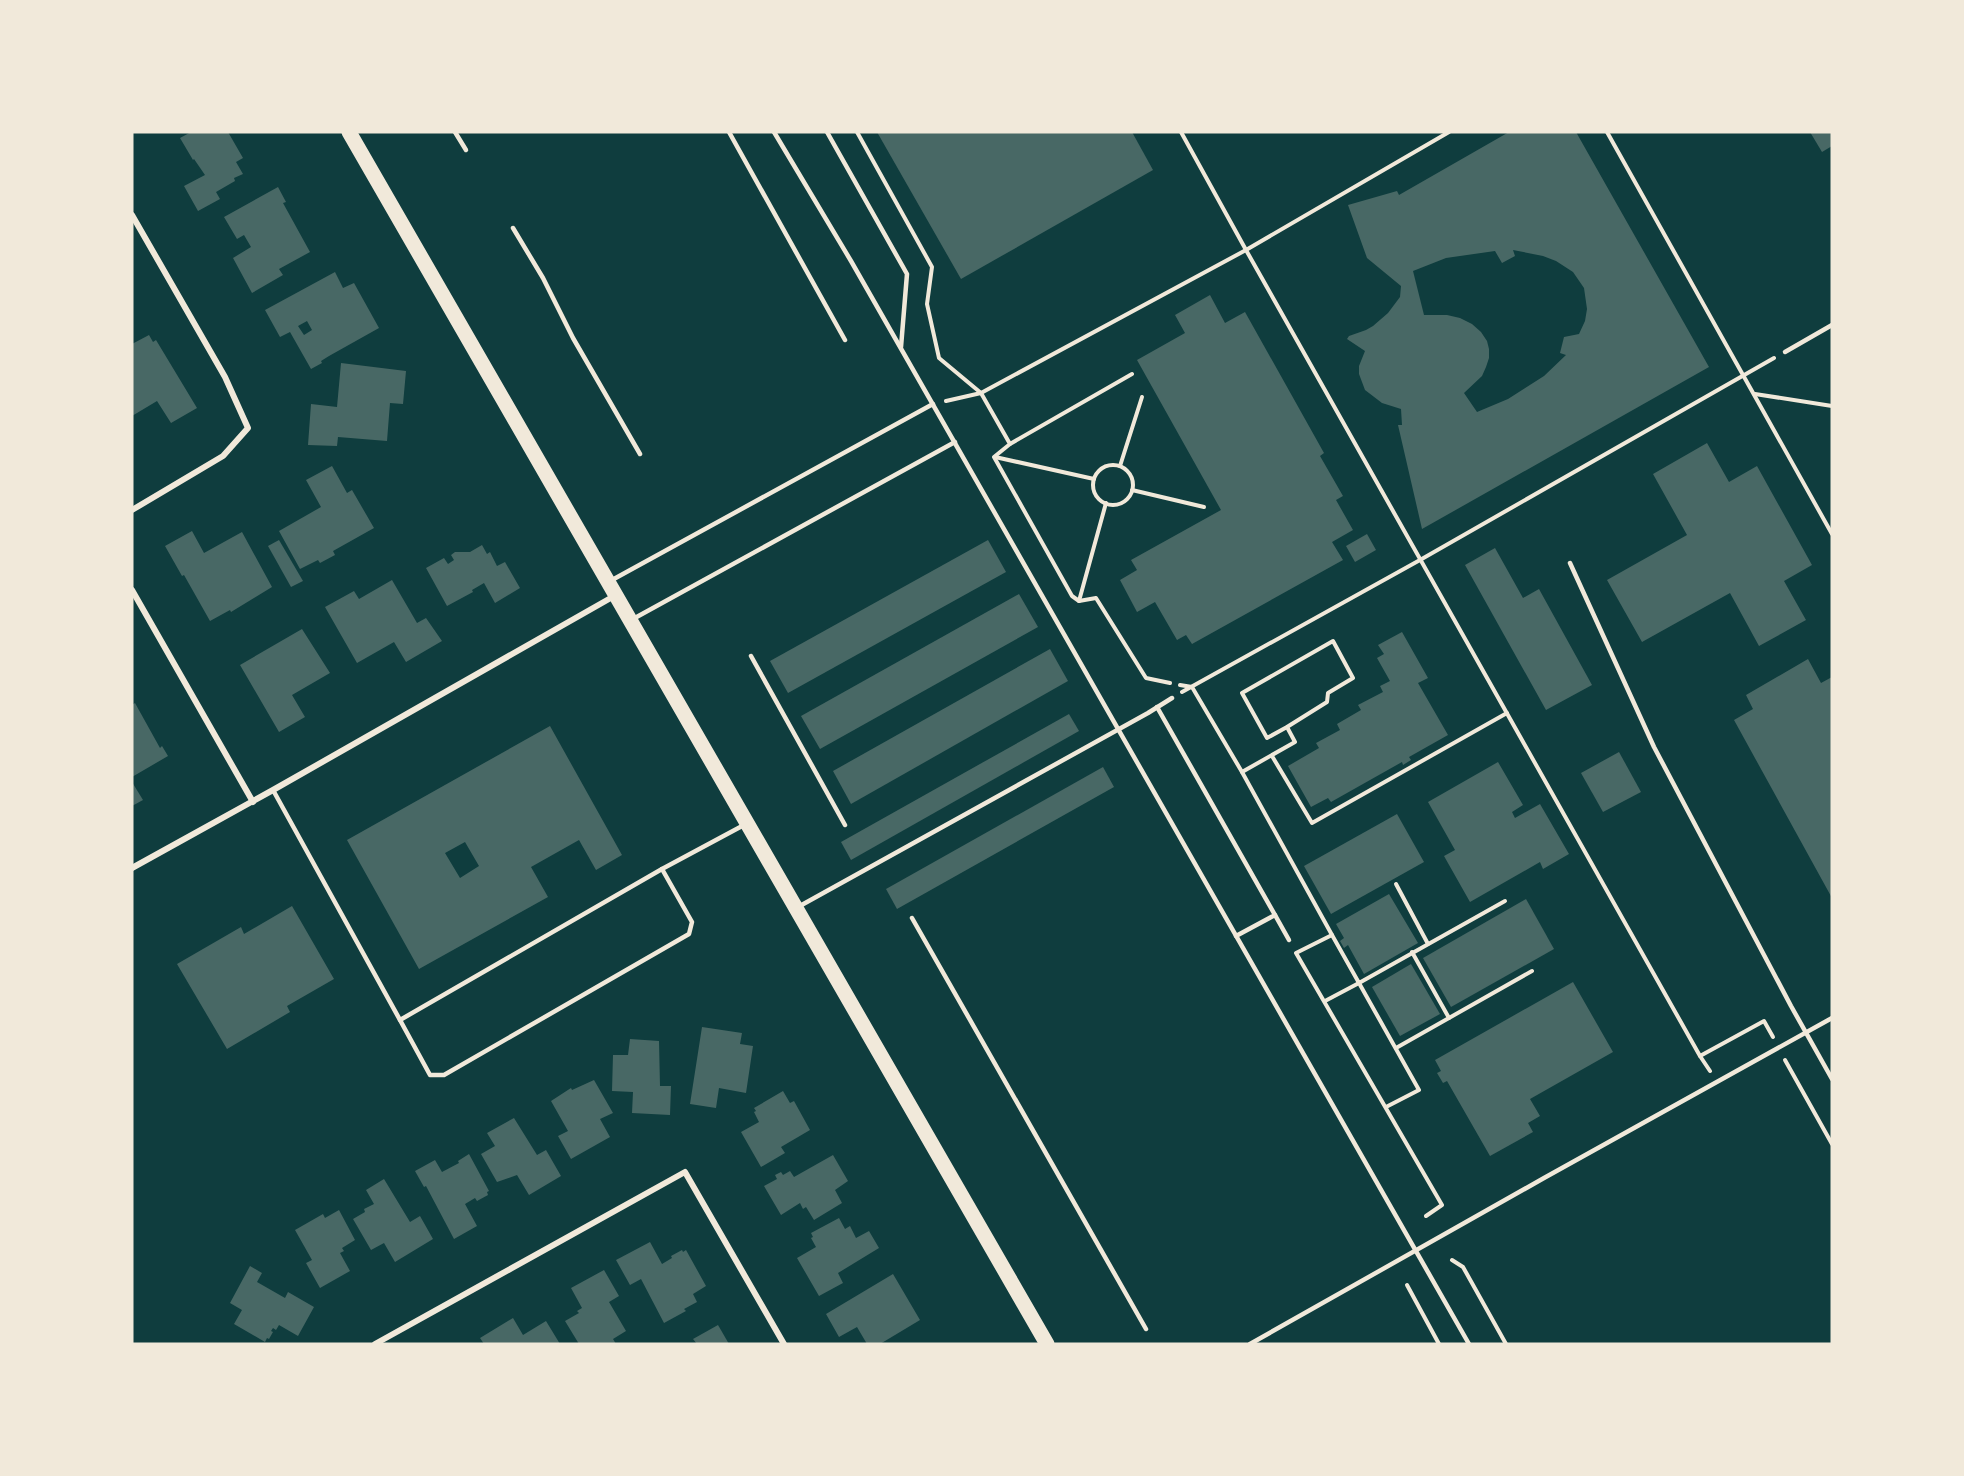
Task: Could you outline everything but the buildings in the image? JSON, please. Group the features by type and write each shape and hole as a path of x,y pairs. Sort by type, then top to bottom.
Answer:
{"main road":[{"path":"350,132 1047,1344"}],"street":[{"path":"132,215 225,377 248,428 223,456 132,510"},
{"path":"132,868 253,802 613,588"},
{"path":"132,590 253,802"},
{"path":"375,1344 685,1172 784,1344"}],"lane":[{"path":"455,132 466,150"},
{"path":"729,132 845,340"},
{"path":"774,132 901,347 1469,1344"},
{"path":"826,132 907,274 901,347"},
{"path":"513,228 640,454"},
{"path":"1785,352 1832,325"},
{"path":"613,588 933,404"},
{"path":"631,620 955,442"},
{"path":"1570,563 1654,747 1832,1079"},
{"path":"751,656 845,825"},
{"path":"795,909 1172,698"},
{"path":"1158,707 1289,940"},
{"path":"273,790 430,1075 444,1075 689,934 692,922 662,869"},
{"path":"400,1020 662,869 746,824"},
{"path":"1236,936 1275,915"},
{"path":"912,918 1146,1329"},
{"path":"1250,1344 1832,1018"}],"path":[{"path":"857,132 932,267 927,304 939,358 981,393 1010,444"},
{"path":"1181,132 1420,560 1700,1056 1717,1082"},
{"path":"933,404 981,393 1246,250 1449,132"},
{"path":"1606,132 1832,534"},
{"path":"1172,698 1785,352"},
{"path":"994,457 1010,444 1132,374"},
{"path":"1754,394 1832,406"},
{"path":"1120,466 1142,397"},
{"path":"994,457 1094,479"},
{"path":"994,457 1072,596 1079,601 1096,598 1146,678 1192,687 1242,772 1419,1090 1386,1107"},
{"path":"1107,465 1120,466 1130,474 1131,490 1127,499 1121,503 1114,505 1106,503 1097,497 1094,491 1096,473 1107,465"},
{"path":"1131,490 1204,507"},
{"path":"1079,601 1106,503"},
{"path":"1333,641 1353,678 1328,693 1327,702 1287,727 1268,738 1242,693 1333,641"},
{"path":"1272,756 1311,824 1507,713"},
{"path":"1242,772 1295,742 1287,727"},
{"path":"1396,884 1428,944"},
{"path":"1326,1001 1505,901"},
{"path":"1332,934 1296,953 1326,1001 1442,1205 1426,1216"},
{"path":"1412,952 1449,1017"},
{"path":"1396,1048 1532,971"},
{"path":"1452,1260 1463,1267 1506,1344"},
{"path":"1407,1285 1439,1344"}]}
